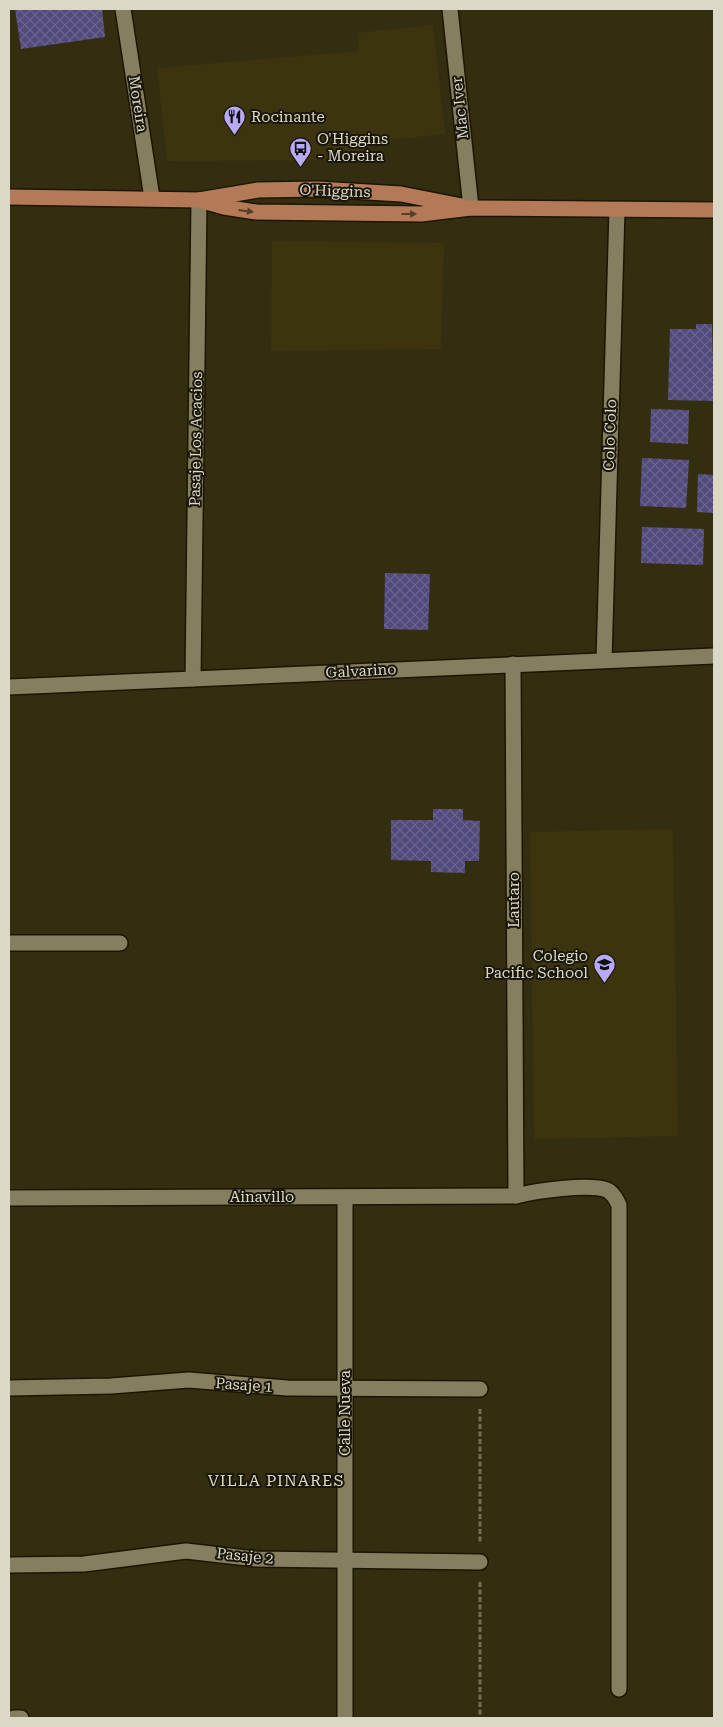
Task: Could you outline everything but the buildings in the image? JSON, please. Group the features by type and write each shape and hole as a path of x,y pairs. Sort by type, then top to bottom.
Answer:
{"main road":[{"name":"O'Higgins","path":"9,196 199,200 258,190 318,189 401,194 471,208"},
{"name":"O'Higgins","path":"199,200 224,207 256,212 421,214 471,208 714,210"}],"street":[{"name":"Moreira","path":"123,9 152,198"},
{"name":"Mac Iver","path":"450,9 471,208"},
{"name":"Pasaje Los Acacios","path":"193,679 199,200"},
{"name":"Colo Colo","path":"604,660 617,210"},
{"name":"Galvarino","path":"9,687 714,656"},
{"name":"Lautaro","path":"513,664 516,1196"},
{"path":"9,943 120,943"},
{"name":"Ainavillo","path":"9,1198 516,1196 544,1189 601,1189 612,1194 619,1205 619,1689"},
{"name":"Calle Nueva","path":"344,1197 345,1718"},
{"name":"Pasaje 1","path":"9,1388 112,1386 180,1380 287,1388 480,1389"},
{"name":"Pasaje 2","path":"11,1565 84,1564 186,1551 256,1559 480,1562"},
{"path":"14,1718 21,1718"}],"shaded area":[{"path":"433,25 445,134 368,142 368,160 167,161 157,68 359,51 357,33"},
{"path":"272,241 444,243 441,349 271,351"},
{"name":"Colegio Pacific School","path":"673,829 678,1136 534,1139 530,832"}],"place":[{"name":"Rocinante","path":"235,136"},
{"name":"O'Higgins - Moreira","path":"301,167"},
{"name":"Colegio Pacific School","path":"604,984"}],"district":[{"name":"VILLA PINARES","path":"276,1480"}]}
